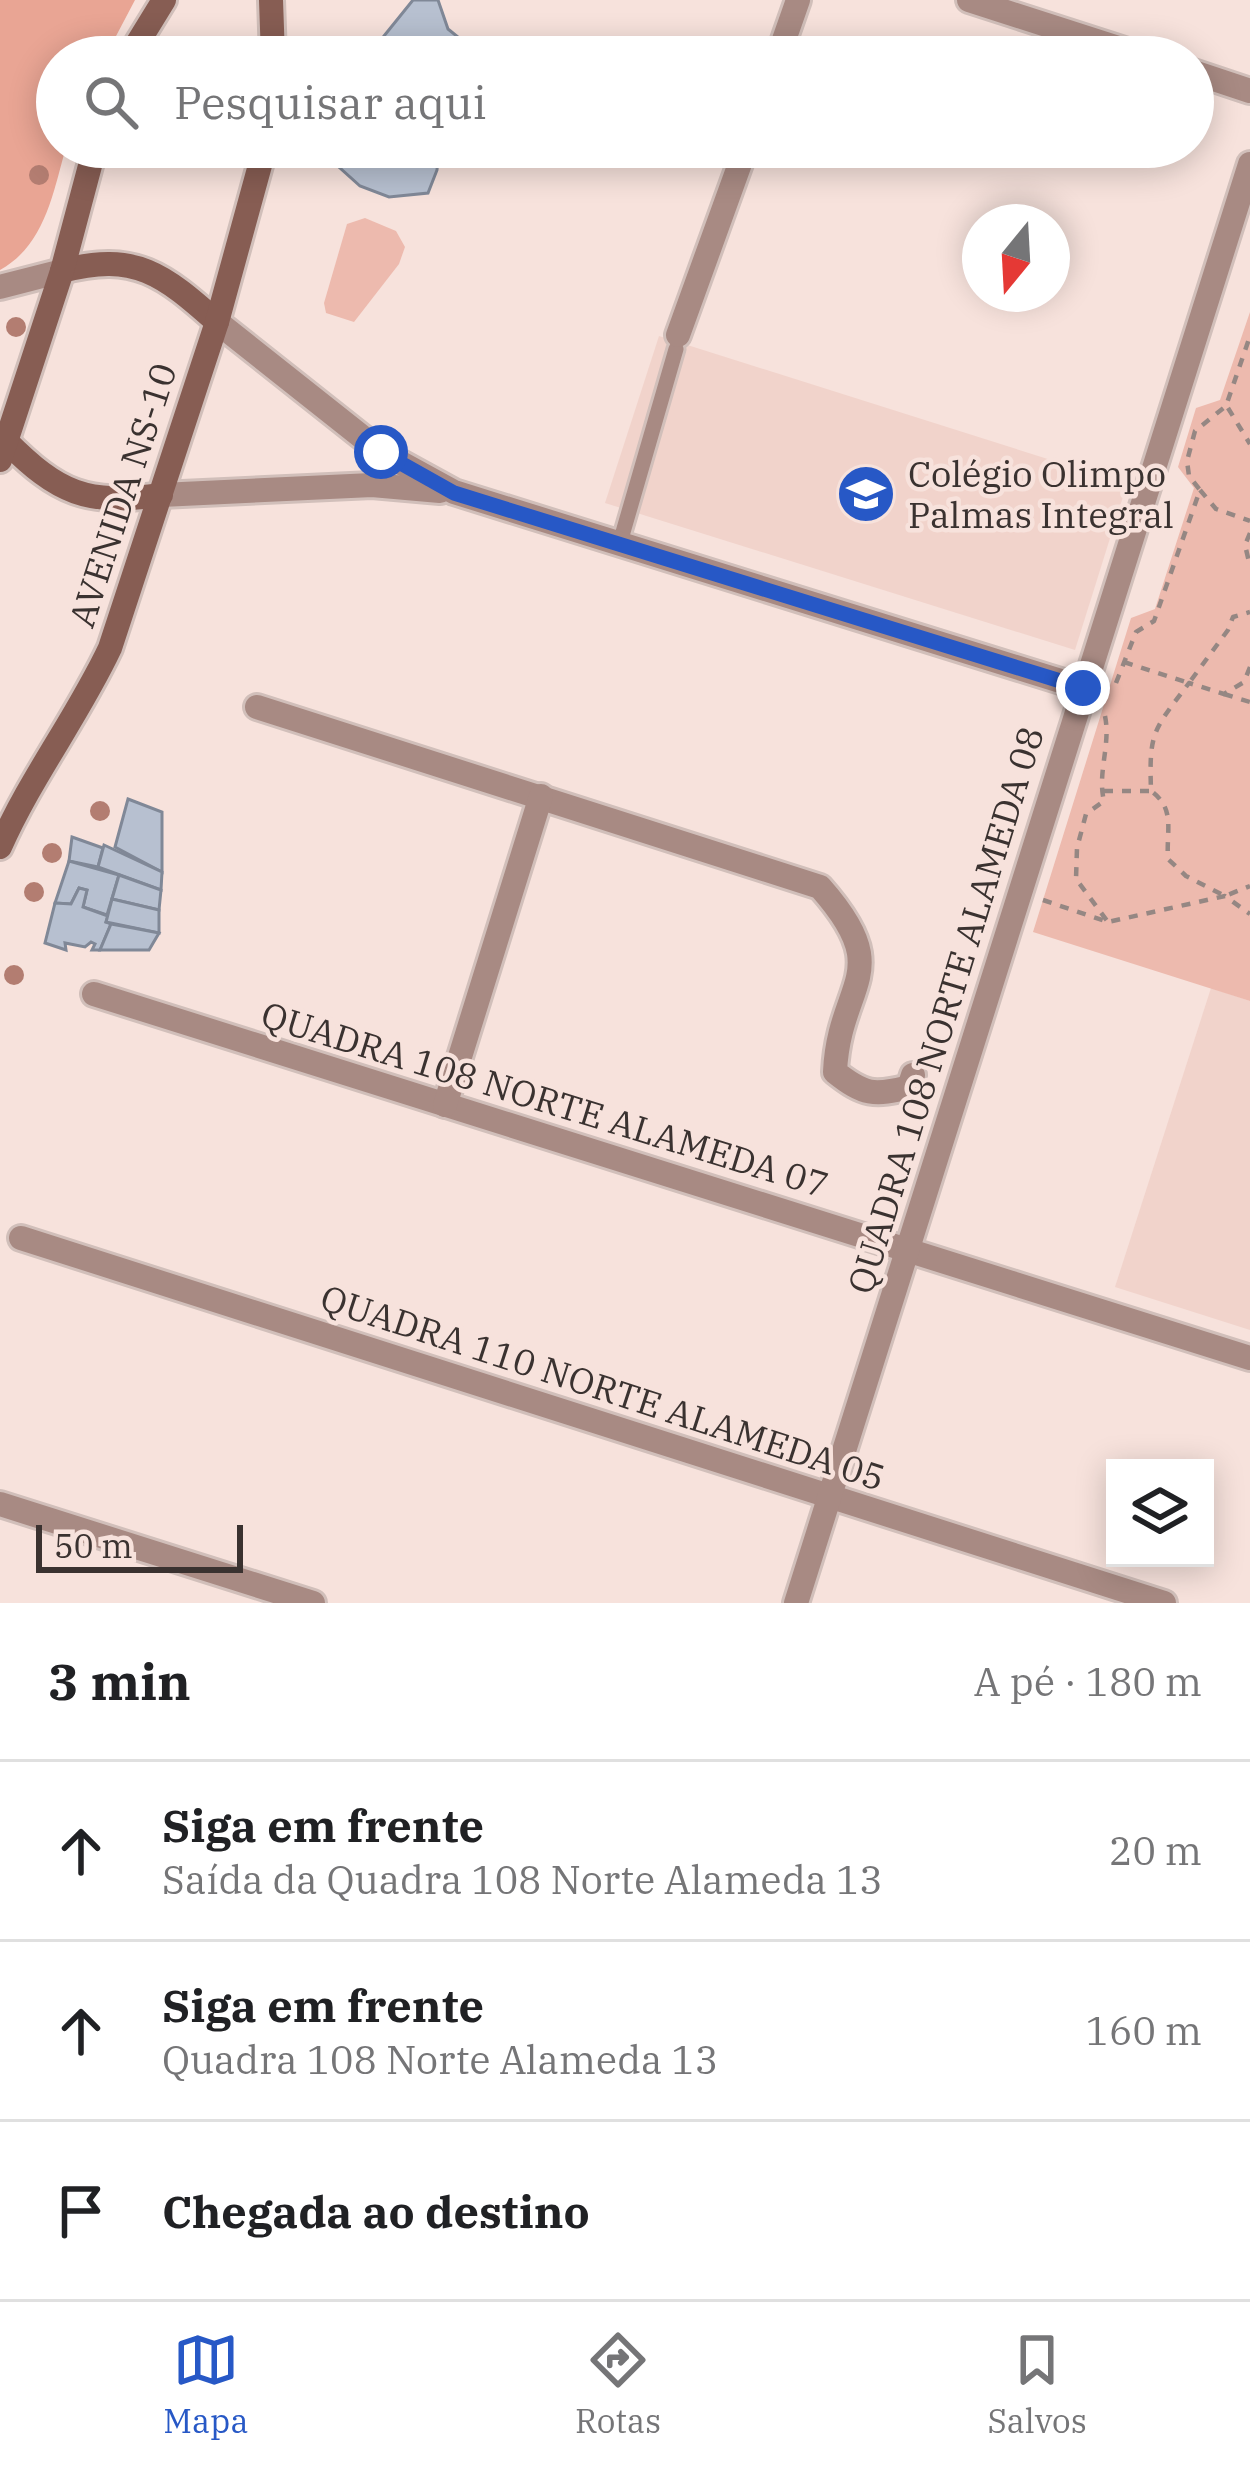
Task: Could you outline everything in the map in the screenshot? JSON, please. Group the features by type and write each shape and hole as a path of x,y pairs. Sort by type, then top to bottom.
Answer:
{"street":[{"path":"142,36 164,0"},
{"path":"271,0 272,36"},
{"path":"785,36 798,0"},
{"path":"969,0 1081,36"},
{"path":"1214,79 1250,91"},
{"name":"QUADRA 108 NORTE ALAMEDA 08","path":"796,1603 1250,164"},
{"path":"89,168 62,271 2,445 77,495 97,500 372,485 454,493 1083,688"},
{"name":"AVENIDA NS-10","path":"0,847 29,787 110,648 217,322 259,168"},
{"path":"677,342 739,168"},
{"path":"0,287 100,263 141,266 162,276 363,439 454,493"},
{"path":"256,707 820,887 844,914 859,943 862,968 835,1072 853,1087 878,1095 908,1087 913,1075"},
{"path":"445,1105 541,796"},
{"name":"QUADRA 108 NORTE ALAMEDA 07","path":"94,994 1250,1358"},
{"name":"QUADRA 110 NORTE ALAMEDA 05","path":"21,1238 1164,1603"},
{"path":"0,1504 313,1603"}],"lane":[{"path":"619,546 677,342"}],"path":[{"path":"1250,336 1226,406 1195,431 1187,461 1189,476 1216,509 1250,520"},
{"path":"1226,406 1250,444"},
{"path":"1111,696 1136,632 1154,621 1200,490"},
{"path":"1250,532 1245,545 1250,566"},
{"path":"1151,791 1150,742 1233,617 1250,612"},
{"path":"1124,662 1250,702"},
{"path":"1225,694 1244,682 1250,667"},
{"path":"1105,713 1104,801 1086,814 1077,848 1076,879 1108,922"},
{"path":"1101,790 1151,791 1165,801 1168,859 1186,876 1250,914"},
{"path":"1043,900 1108,922 1250,886"}],"shaded area":[{"path":"0,0 135,0 116,36 36,36 36,168 60,168 37,232 0,270"},
{"path":"365,218 396,231 405,247 399,264 354,322 326,313 324,303 347,224"},
{"path":"1250,312 1250,1001 1033,932 1131,618 1155,609 1194,488 1178,467 1196,408 1220,400"},
{"name":"Colégio Olimpo Palmas Integral","path":"659,336 1127,484 1075,650 605,503"},
{"path":"1211,988 1250,1001 1250,1330 1115,1287"}],"building":[{"path":"413,0 438,0 448,29 457,36 384,36"},
{"path":"340,168 437,168 428,193 389,197 360,186"},
{"path":"128,799 162,812 162,872 115,847"},
{"path":"72,837 103,848 98,867 69,861"},
{"path":"104,845 162,872 161,890 98,867"},
{"path":"69,861 119,875 107,915 83,907 87,890 79,888 71,904 55,903"},
{"path":"119,875 161,890 159,910 112,899"},
{"path":"79,888 87,890 83,907 108,916 106,922 111,924 100,950 92,950 95,944 91,942 85,947 65,943 66,950 45,943 55,903 71,904"},
{"path":"112,899 159,910 159,933 106,922"},
{"path":"111,924 159,933 149,950 100,950"}],"place":[{"name":"Colégio Olimpo Palmas Integral","path":"866,494"}],"route":[{"path":"381,452 454,493 1083,688"}]}
